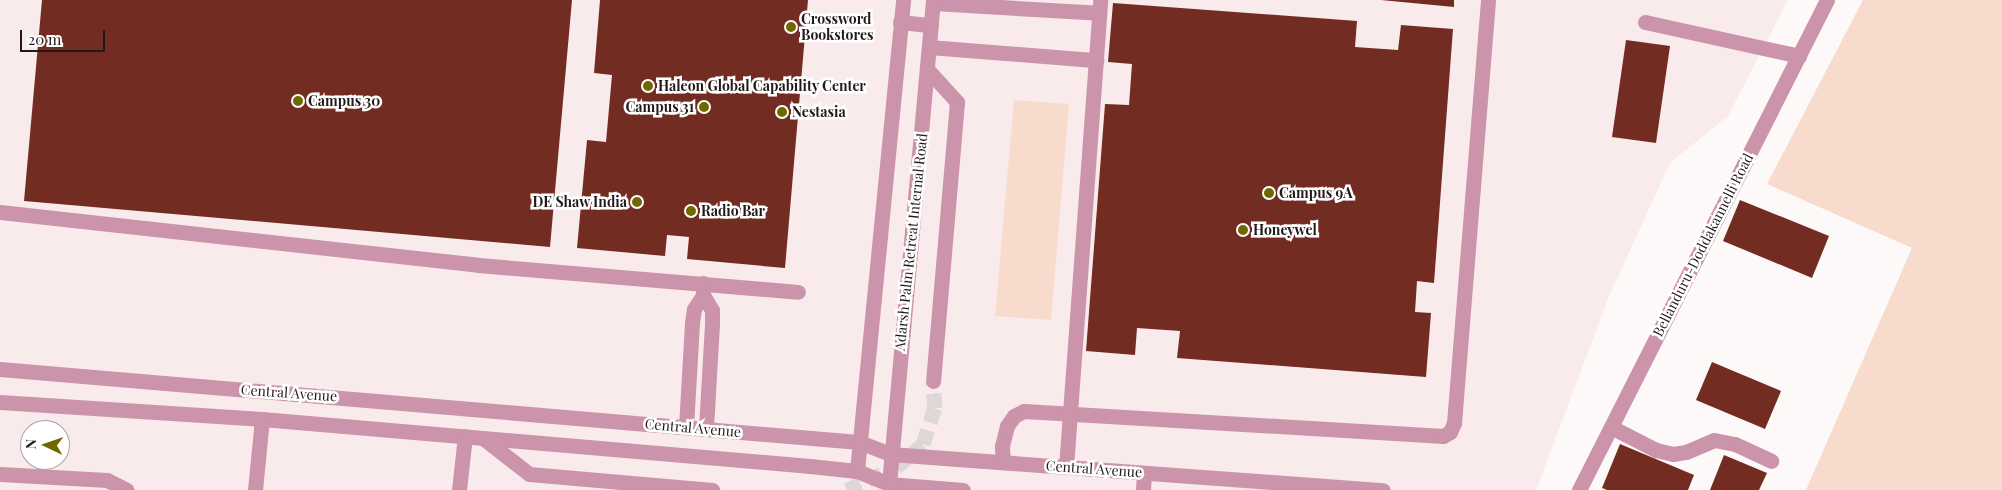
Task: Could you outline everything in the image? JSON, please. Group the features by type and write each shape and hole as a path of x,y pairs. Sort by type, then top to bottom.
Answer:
{"street":[{"path":"857,471 903,0"},
{"path":"1002,462 1002,446 1007,426 1014,416 1024,411 1444,436 1450,432 1454,423 1488,0"},
{"name":"Bellanduru-Doddakannelli Road","path":"1579,490 1827,0"},
{"path":"933,2 1099,7 1072,413 1066,467"},
{"name":"Adarsh Palm Retreat Internal Road","path":"889,484 890,454 933,2"},
{"path":"900,22 931,25"},
{"path":"1645,22 1799,56"},
{"path":"929,47 1096,60"},
{"path":"927,69 957,102 933,381"},
{"path":"0,212 703,289 798,292"},
{"path":"686,427 692,323 694,309 703,289"},
{"path":"703,289 712,310 706,429"},
{"name":"Central Avenue","path":"0,369 859,442 890,454 1383,490"},
{"name":"Central Avenue","path":"0,402 262,419 857,471 889,484 963,490"},
{"path":"255,490 262,419"},
{"path":"1611,427 1656,450 1664,452 1686,452 1714,440 1735,444 1771,461"},
{"path":"459,490 465,436"},
{"path":"483,438 529,474 712,490"},
{"path":"1143,490 1144,472"},
{"path":"0,474 90,484 107,480 126,490"}],"shaded area":[{"path":"0,0 1788,0 1728,116 1670,163 1610,294 1536,490 0,490"},
{"path":"1863,0 2002,0 2002,490 1806,490 1912,248 1767,184"},
{"path":"1014,100 1069,104 1051,320 995,316"}],"building":[{"name":"Campus 30","path":"42,0 572,0 550,247 24,201"},
{"name":"Campus 31","path":"600,0 808,0 785,268 687,259 689,237 667,235 665,256 577,248 587,140 606,142 612,75 594,73"},
{"path":"1381,0 1454,0 1454,7"},
{"name":"Campus 9A","path":"1113,3 1357,21 1355,47 1398,50 1401,25 1453,29 1434,283 1417,281 1415,312 1431,313 1426,377 1177,358 1180,331 1137,328 1135,355 1086,351 1105,104 1129,105 1132,64 1108,62"},
{"path":"1626,40 1670,46 1656,143 1612,137"},
{"path":"1740,200 1829,236 1812,278 1723,241"},
{"path":"1712,362 1781,391 1765,429 1696,400"},
{"path":"1620,444 1694,475 1688,490 1607,490 1602,488"},
{"path":"1724,455 1767,473 1759,490 1710,490"}],"tunnel":[{"path":"847,490 896,467 923,444 935,408 933,381"}],"place":[{"name":"Crossword Bookstores","path":"791,27"},
{"name":"Haleon Global Capability Center","path":"648,86"},
{"name":"Campus 30","path":"298,101"},
{"name":"Campus 31","path":"704,107"},
{"name":"Nestasia","path":"782,112"},
{"name":"Campus 9A","path":"1269,193"},
{"name":"DE Shaw India","path":"637,202"},
{"name":"Radio Bar","path":"691,211"},
{"name":"Honeywel","path":"1243,230"}]}
